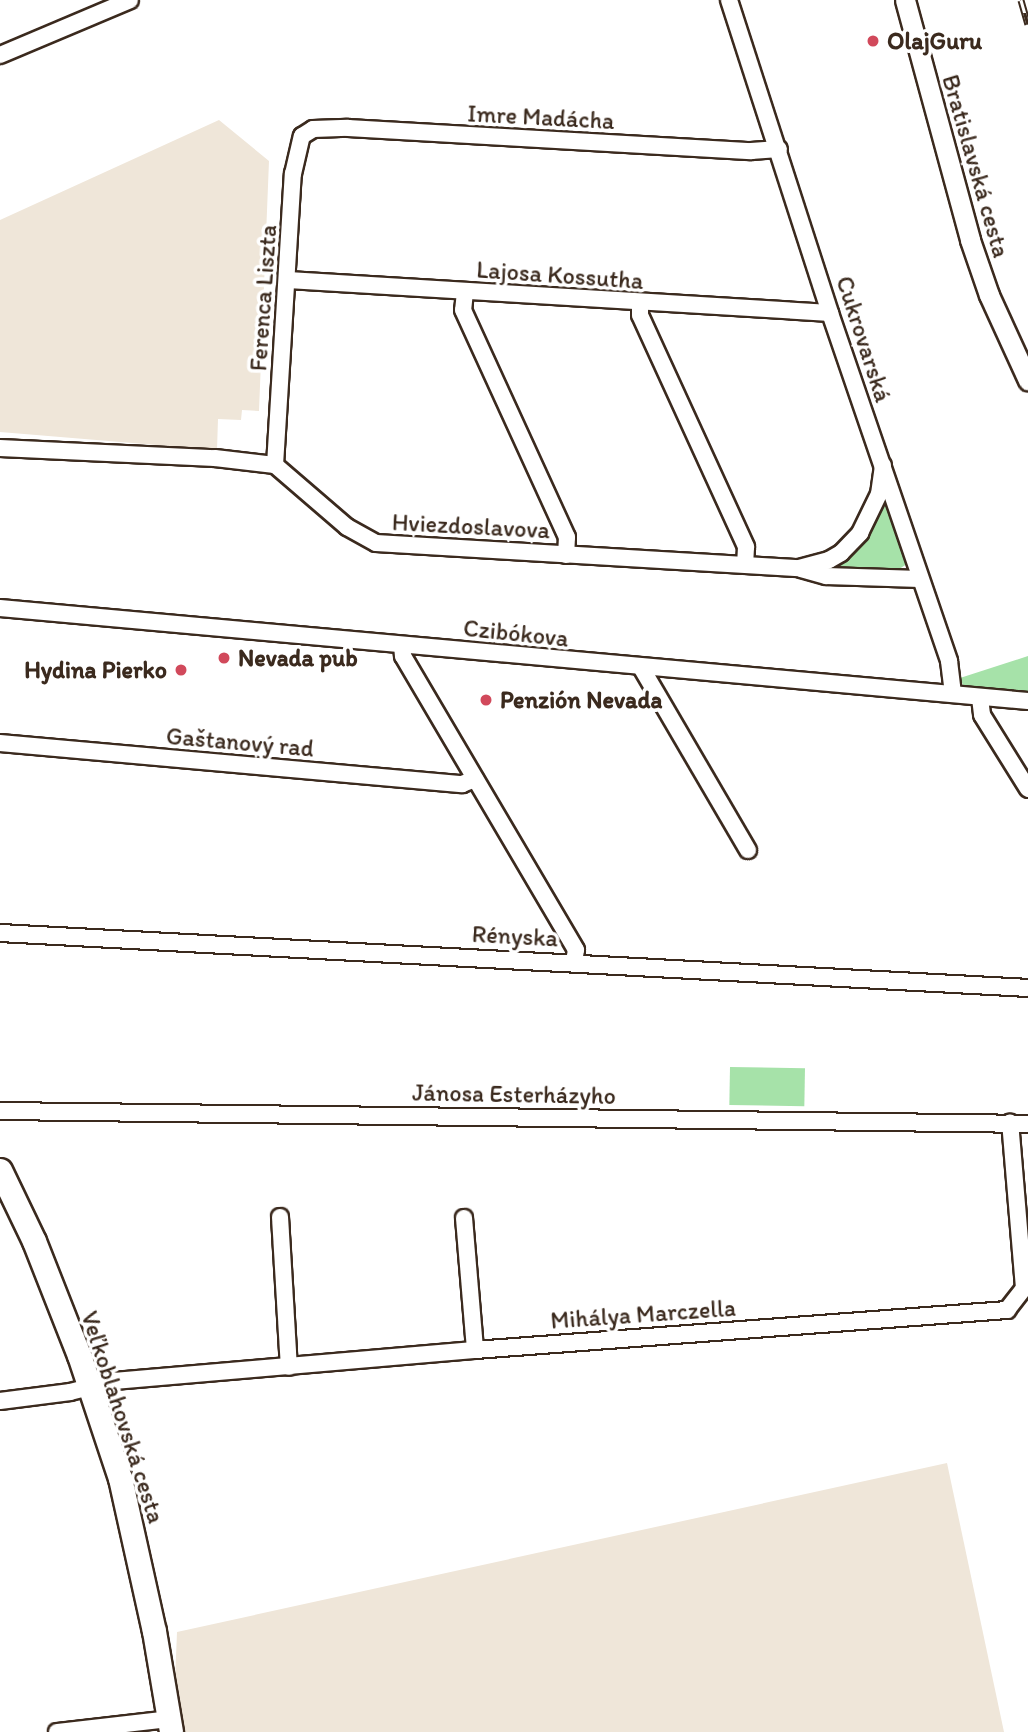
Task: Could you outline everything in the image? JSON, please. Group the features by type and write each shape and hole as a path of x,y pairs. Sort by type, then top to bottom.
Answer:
{"main road":[{"name":"Veľkoblahovská cesta","path":"0,1170 34,1241 91,1387 132,1523 170,1725"}],"street":[{"path":"0,55 130,0"},
{"name":"Cukrovarská","path":"729,0 830,313 949,660 953,693"},
{"name":"Bratislavská cesta","path":"905,0 970,240 989,295 1028,380"},
{"name":"Imre Madácha","path":"302,136 313,129 348,128 751,151 779,149"},
{"name":"Ferenca Liszta","path":"275,465 293,174 302,136"},
{"name":"Lajosa Kossutha","path":"288,280 830,313"},
{"path":"464,292 463,310 567,537 566,555"},
{"path":"640,303 640,315 746,547 745,564"},
{"path":"0,448 215,458 275,465"},
{"name":"Hviezdoslavova","path":"275,465 347,527 376,543 745,564 799,568 826,576 920,579"},
{"name":"Hviezdoslavova","path":"799,568 829,561 841,553 860,533 879,494 883,465"},
{"name":"Czibókova","path":"0,608 1028,701"},
{"path":"402,645 403,656 576,950 574,961"},
{"path":"641,667 748,850"},
{"path":"980,698 982,715 1028,789"},
{"name":"Gaštanový rad","path":"0,743 462,784 475,779"},
{"name":"Rényska","path":"0,933 574,961 1028,988"},
{"name":"Jánosa Esterházyho","path":"0,1111 1028,1124"},
{"name":"Mihálya Marczella","path":"0,1402 113,1381 475,1350 1007,1310 1024,1287 1010,1123"},
{"path":"280,1217 289,1367"},
{"path":"464,1218 475,1350"},
{"path":"58,1732 170,1725"}],"shaded area":[{"path":"219,120 269,161 259,411 242,410 241,420 218,419 217,450 0,432 0,220"},
{"path":"947,1463 1004,1732 173,1732 177,1632"}],"green space":[{"path":"886,486 910,562 893,573 830,568"},
{"path":"1028,656 1028,693 963,685 960,678"},
{"path":"730,1067 805,1068 804,1106 729,1105"}],"railway":[{"path":"1021,0 1028,24"}],"place":[{"name":"OlajGuru","path":"873,41"},
{"name":"Nevada pub","path":"224,658"},
{"name":"Hydina Pierko","path":"181,670"},
{"name":"Penzión Nevada","path":"486,700"}]}
